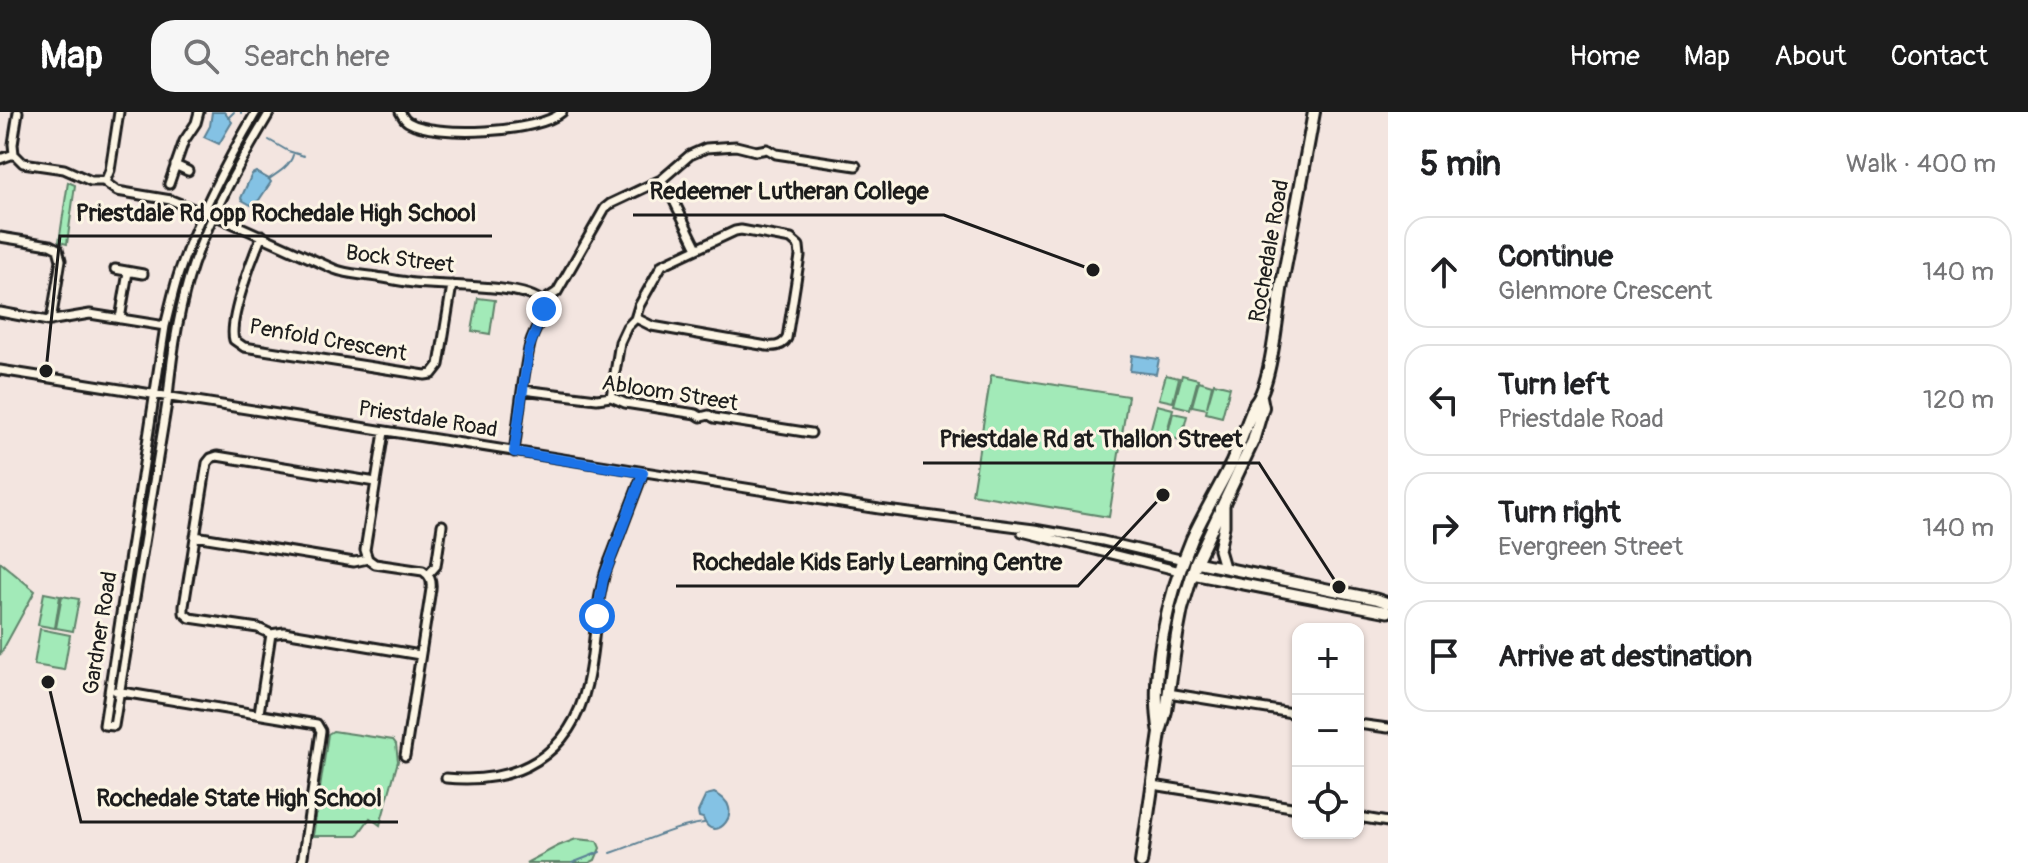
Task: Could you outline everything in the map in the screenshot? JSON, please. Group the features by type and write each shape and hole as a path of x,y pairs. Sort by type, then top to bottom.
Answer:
{"main road":[{"name":"Rochedale Road","path":"1141,863 1177,635 1192,574 1253,441 1263,407 1261,397 1314,112"},
{"name":"Rochedale Road","path":"1160,733 1156,709 1160,657 1169,608 1182,565 1232,461 1255,404 1261,397"},
{"name":"Priestdale Road","path":"1182,565 1196,562"},
{"name":"Priestdale Road","path":"1182,565 1192,574"}],"street":[{"path":"0,159 14,154 18,112"},
{"path":"105,182 110,170 119,112"},
{"path":"169,184 184,141 199,112"},
{"name":"Gardner Road","path":"256,112 202,211 180,269 165,326 104,725 114,726 186,291 194,264 232,176 270,112"},
{"path":"400,113 406,121 415,124 441,131 461,132 536,123 554,118 562,112"},
{"path":"514,452 529,348 544,309 542,302 557,292 605,208 661,180 690,155 706,148 736,146 756,151 767,149 776,154 856,166"},
{"name":"Bock Street","path":"14,154 23,163 64,169 91,181 105,182 117,191 171,200 214,215 351,275 524,293 542,302"},
{"path":"175,165 188,171"},
{"path":"661,180 697,248"},
{"path":"611,397 620,342 627,327 636,318 639,306 662,265 741,230 791,239 796,241 801,251 785,342 773,346 743,342 652,326 636,318"},
{"name":"Penfold Crescent","path":"262,235 232,330 234,340 244,347 432,374 439,365 452,285"},
{"path":"0,237 58,249 61,260 51,321"},
{"path":"115,269 143,274"},
{"path":"120,319 128,272"},
{"path":"0,312 51,321 90,314 165,326"},
{"name":"Priestdale Road","path":"0,370 643,473 1034,529 1103,541 1182,565"},
{"name":"Abloom Street","path":"523,390 597,399 611,397 625,403 701,417 709,415 811,433"},
{"path":"384,432 365,550 368,559 375,564 423,571 431,582 405,756"},
{"path":"376,482 217,456 211,458 207,463 184,613 190,618 258,628 271,634 284,632 420,655"},
{"path":"446,778 488,779 513,773 544,756 564,738 577,716 587,684 603,580 643,473"},
{"path":"1224,503 1224,526 1219,550 1224,567"},
{"path":"428,575 436,566 442,525"},
{"path":"195,536 354,562 368,559"},
{"name":"Priestdale Road","path":"1196,562 1388,603"},
{"name":"Priestdale Road","path":"1192,574 1388,612"},
{"path":"259,713 271,634"},
{"path":"110,690 317,724 321,731 302,863"},
{"path":"1168,693 1292,713"},
{"path":"1364,725 1388,728"},
{"path":"1153,785 1292,807"},
{"path":"1364,818 1388,822"}],"green space":[{"path":"68,182 75,185 67,244 59,242"},
{"path":"478,298 495,300 490,334 472,331"},
{"path":"991,375 1128,396 1109,517 972,494"},
{"path":"1166,375 1179,378 1173,402 1159,399"},
{"path":"1182,375 1198,379 1190,409 1174,405"},
{"path":"1199,381 1212,385 1207,407 1214,383 1230,387 1222,417 1192,406"},
{"path":"1157,405 1173,409 1165,439 1149,435"},
{"path":"1173,413 1187,416 1181,440 1167,437"},
{"path":"0,562 35,591 0,655"},
{"path":"44,593 60,596 55,628 38,625"},
{"path":"62,596 79,599 73,631 56,628"},
{"path":"40,629 70,635 64,670 34,665"},
{"path":"333,731 393,740 396,744 398,761 380,825 370,818 357,836 313,836 328,734"},
{"path":"576,839 597,841 600,848 595,860 589,863 526,863 558,846"}],"water":[{"path":"212,112 224,112 232,122 219,144 204,137"},
{"path":"256,172 271,182 259,200 251,205 241,198 252,174"},
{"path":"1132,355 1159,359 1156,374 1130,371"},
{"path":"714,793 729,807 729,815 726,822 714,829 699,817 698,812 706,795"}],"waterway":[{"path":"228,118 234,112"},
{"path":"284,112 288,114"},
{"path":"269,140 304,156"},
{"path":"269,179 280,172 293,155"},
{"path":"611,853 668,832 704,823"},
{"path":"572,863 600,852"}],"place":[{"name":"Redeemer Lutheran College","path":"1093,270"},
{"name":"Priestdale Rd opp Rochedale High School","path":"46,371"},
{"name":"Rochedale Kids Early Learning Centre","path":"1163,495"},
{"name":"Priestdale Rd at Thallon Street","path":"1339,587"},
{"name":"Rochedale State High School","path":"48,682"}],"route":[{"path":"544,309 529,348 514,452 643,473 603,580 597,616"}]}
